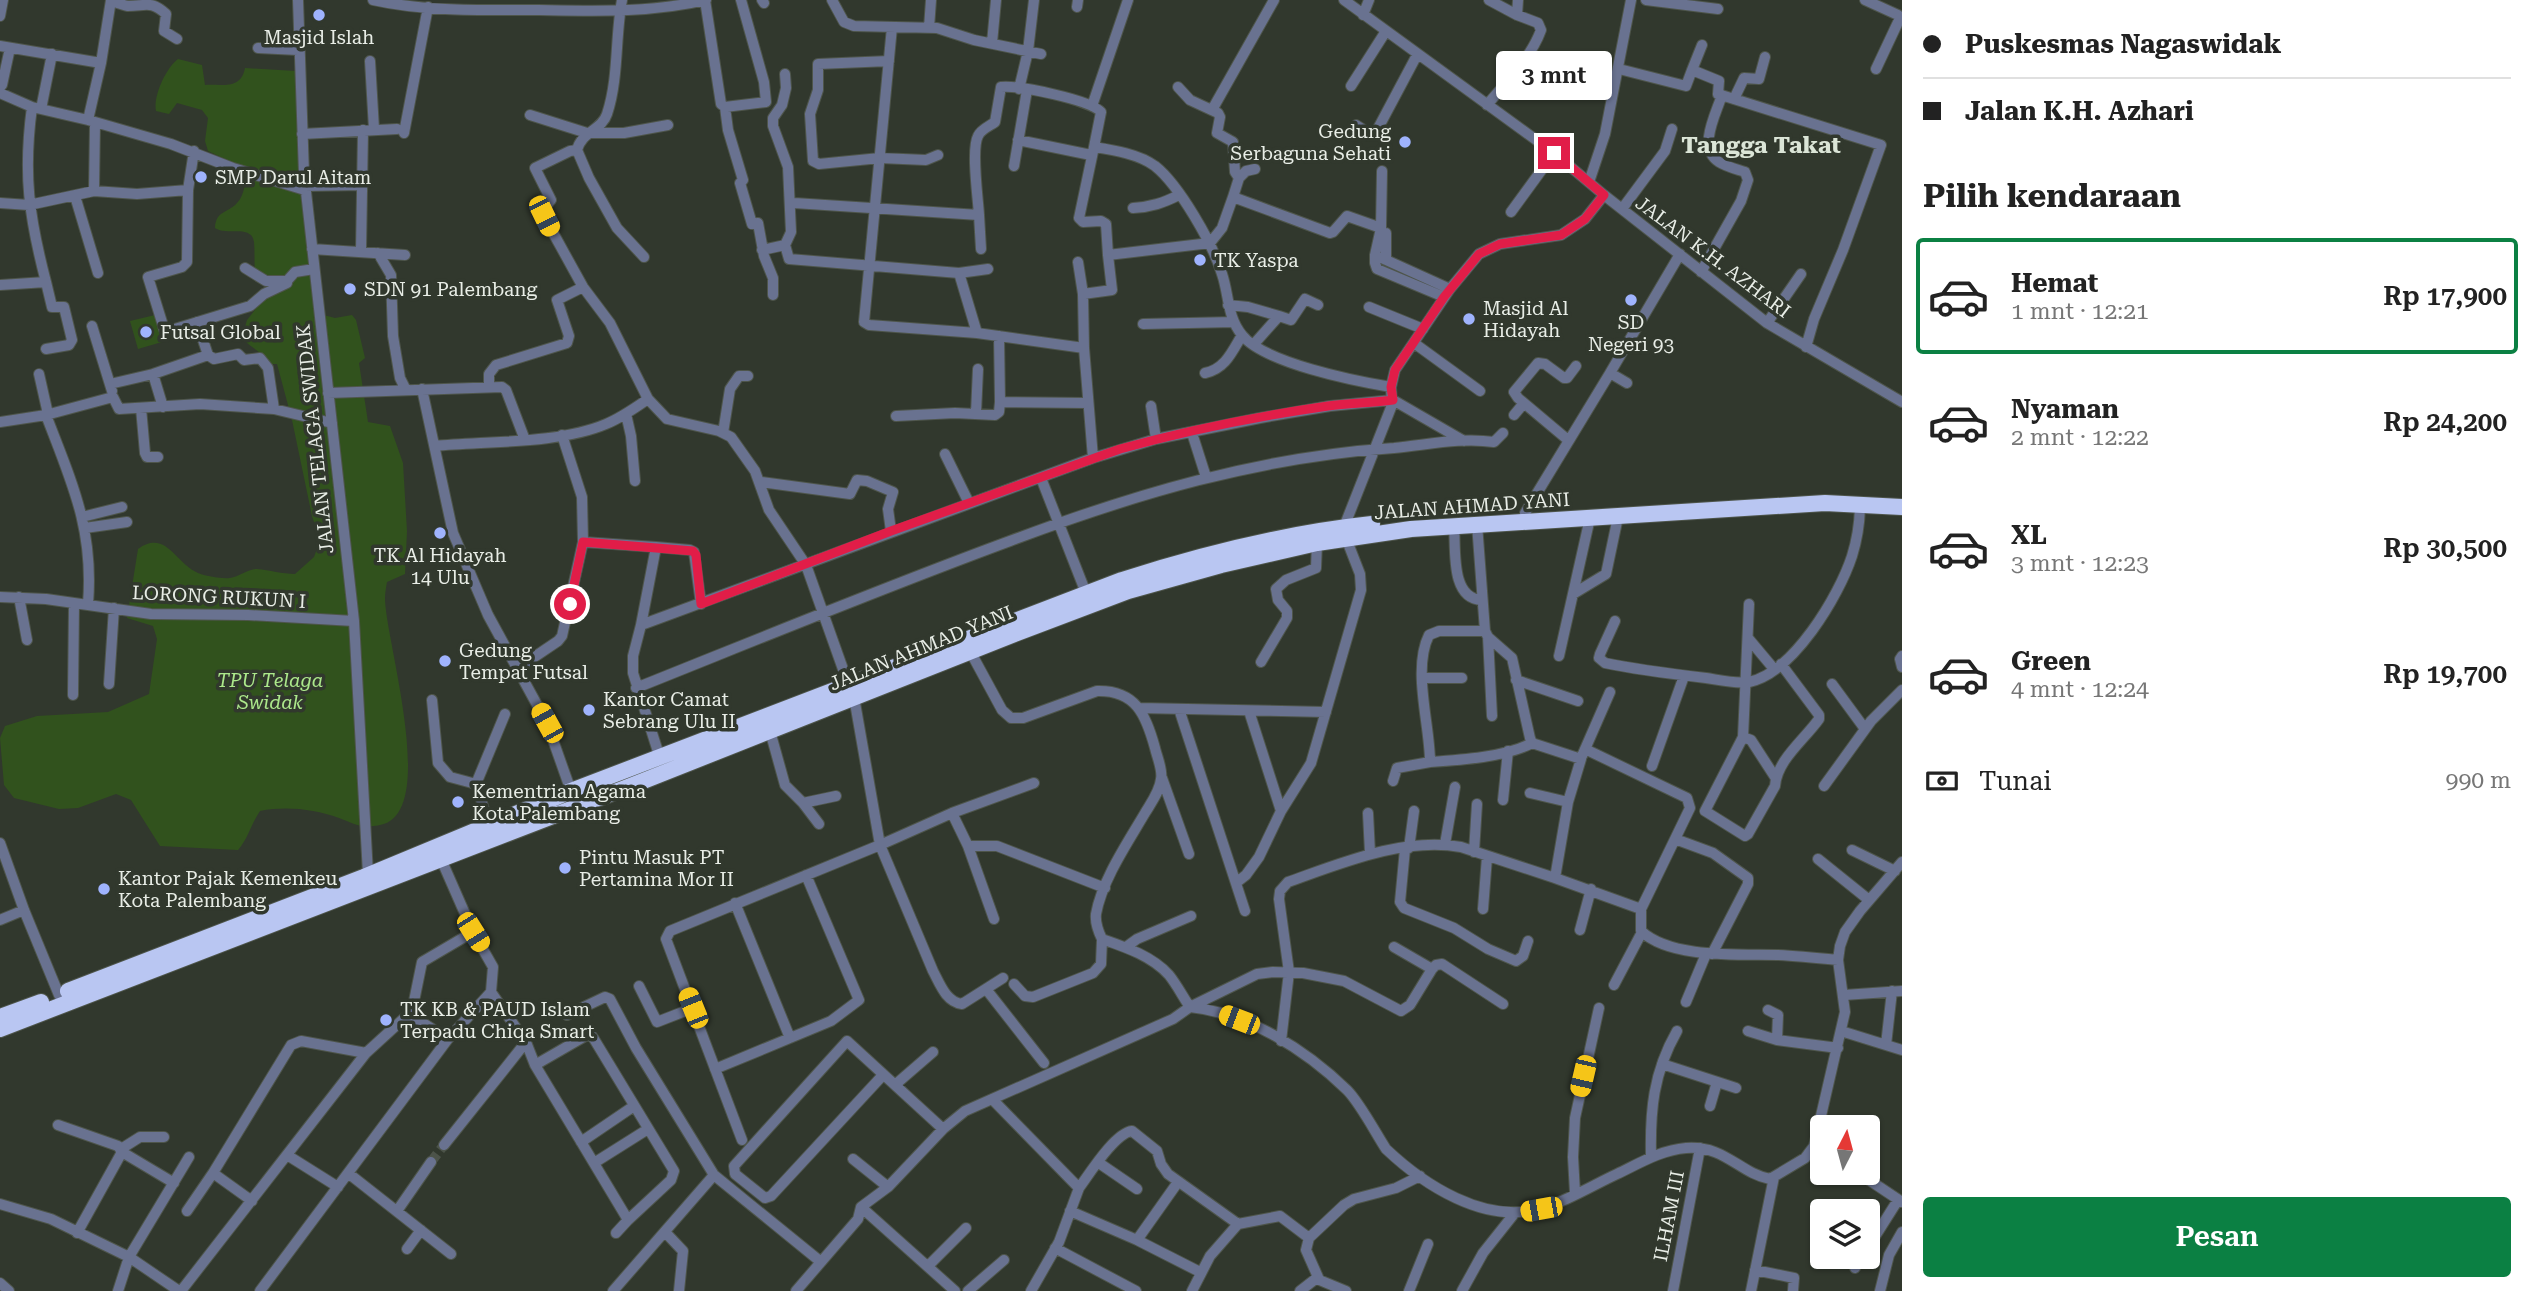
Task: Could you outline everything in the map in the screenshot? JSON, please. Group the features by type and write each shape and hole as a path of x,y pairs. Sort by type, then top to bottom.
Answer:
{"highway":[{"name":"JALAN AHMAD YANI","path":"0,1017 369,880 441,859 770,732 851,691 1086,593 1160,568 1212,554 1420,519 1823,494 1862,493 1902,497"},
{"name":"JALAN AHMAD YANI","path":"0,1029 369,880 571,791 970,651 1128,591 1245,559 1317,543 1345,532 1825,503 1902,507"}],"street":[{"path":"0,16 3,0"},
{"path":"94,191 92,121 111,0 127,6 145,3 159,9 166,15 164,31 177,39"},
{"name":"JALAN TELAGA SWIDAK","path":"298,0 305,188 354,621 369,880"},
{"path":"373,0 428,7 621,5 705,0 721,104 725,107 743,180 740,183 752,224 758,223 762,250 773,278 773,295"},
{"path":"725,107 766,102 762,74 741,0"},
{"path":"832,0 839,16 849,24 947,30 974,40 1041,54"},
{"path":"929,28 931,0"},
{"path":"992,43 996,0"},
{"path":"1014,166 1034,0"},
{"path":"1092,106 1128,0"},
{"path":"1212,110 1274,0"},
{"name":"JALAN K.H. AZHARI","path":"1344,0 1554,153 1767,323 1901,399"},
{"path":"1363,15 1369,0"},
{"path":"1487,105 1519,66 1541,30 1538,23 1489,0"},
{"path":"1517,15 1518,0"},
{"path":"1589,182 1605,134 1631,0"},
{"path":"1646,0 1718,9"},
{"path":"1865,0 1898,15 1901,19 1877,69"},
{"path":"621,5 613,86 607,114 601,123 587,132 577,150 563,154 535,169 551,200 543,210 544,216 583,287 610,323 648,398 667,419 731,437 761,482 769,510 806,565 851,691 880,845 941,987 951,1000 959,1004 1003,978"},
{"path":"302,134 368,129 400,131 428,7"},
{"path":"892,27 863,319 866,324 977,333 1084,348"},
{"path":"1351,86 1386,32"},
{"path":"1619,69 1686,86 1702,46"},
{"path":"101,63 5,47 1,89 36,108 92,121 194,151 233,168 305,188 363,185"},
{"path":"258,48 298,50"},
{"path":"46,349 69,345 72,340 64,307 52,307 29,205 27,145 52,54"},
{"path":"1356,125 1370,134 1375,134 1417,55"},
{"path":"1734,99 1744,78 1759,79 1765,57"},
{"path":"360,251 370,61"},
{"path":"889,61 818,64 818,90 810,114 814,163 880,158 926,160 938,155"},
{"path":"1692,70 1718,81 1717,93 1881,146 1843,250 1814,319 1806,347"},
{"path":"785,74 787,83 783,100 773,118 773,126 787,159 791,232 785,245 789,259 959,272 988,269"},
{"path":"981,249 976,183 977,137 995,121 999,89 1005,86 1023,89 1092,106 1101,112 1079,218 1083,222 1101,221 1107,224 1112,290 1083,294"},
{"path":"1178,87 1190,100 1220,115 1218,134 1233,142 1235,172 1239,178"},
{"path":"1701,272 1741,201 1748,180 1745,173 1718,161 1709,151 1708,140 1722,95"},
{"path":"530,115 587,132 624,133 668,125"},
{"path":"1622,209 1665,151 1672,129"},
{"path":"1018,139 1127,155 1154,166 1179,195 1210,243 1223,275 1234,323 1242,335 1272,356 1294,365 1391,387"},
{"path":"577,150 617,228 644,257"},
{"path":"194,151 188,190 187,262 182,267 149,276 158,314 166,333 250,306 264,294 286,284 295,272 314,269"},
{"path":"1511,212 1554,153"},
{"path":"1108,255 1210,243 1222,228 1239,178 1246,171 1255,169"},
{"path":"1382,171 1384,230 1380,257 1374,263 1377,269 1447,293"},
{"path":"0,204 29,205 94,191 137,194 188,190"},
{"path":"1133,208 1164,203 1179,195"},
{"path":"1237,882 1259,858 1281,811 1311,763 1361,590 1360,574 1345,532 1393,400 1391,387 1395,370 1447,293 1479,254 1500,244 1561,235 1585,219 1604,195"},
{"path":"75,196 98,273"},
{"path":"1233,197 1330,233 1349,215 1384,230"},
{"path":"794,203 979,215"},
{"path":"762,250 785,245"},
{"path":"312,249 405,255"},
{"path":"378,253 391,275 393,336 400,378 406,390"},
{"path":"1525,513 1679,254"},
{"path":"1078,262 1083,294 1084,348 1093,458"},
{"path":"245,268 266,281 286,282"},
{"path":"959,272 977,333"},
{"path":"1767,323 1801,274"},
{"path":"0,285 46,282"},
{"path":"489,387 489,374 496,365 567,343 569,337 557,300 583,287"},
{"path":"1228,305 1248,307 1292,320 1305,299 1318,305"},
{"path":"1369,307 1423,329"},
{"path":"1254,344 1279,316"},
{"path":"194,323 208,355 214,359 238,354 244,360 260,358 268,369 274,409"},
{"path":"1143,324 1234,323"},
{"path":"92,326 119,409 200,404 274,409 332,423"},
{"path":"1205,373 1222,366 1242,335"},
{"path":"896,416 976,413 997,415 1000,402 999,336"},
{"path":"1414,343 1480,391"},
{"path":"110,384 153,374 208,355"},
{"path":"1568,440 1514,393 1538,363 1545,364 1564,378 1576,366"},
{"path":"976,413 978,369"},
{"path":"1610,373 1627,383"},
{"path":"39,374 47,414 83,523 91,572 88,604"},
{"path":"153,374 163,407"},
{"path":"723,433 731,385 739,376 748,376"},
{"path":"328,393 500,387 506,390 525,440"},
{"path":"422,390 459,553 488,615 547,723 571,791"},
{"path":"0,422 47,414 113,397"},
{"path":"435,446 525,440 596,428 626,414 648,398"},
{"path":"641,625 1093,458 1156,439 1329,406 1393,400 1464,441"},
{"path":"1000,402 1088,404"},
{"path":"1514,415 1524,403"},
{"path":"1151,406 1156,439"},
{"path":"141,408 145,453 147,457 158,457"},
{"path":"626,414 635,481"},
{"path":"1192,433 1206,477"},
{"path":"636,688 961,557 1122,500 1206,477 1376,449 1464,441 1496,441 1503,433"},
{"path":"518,668 562,636 583,542 582,497 562,435"},
{"path":"945,454 969,503"},
{"path":"1041,478 1086,593"},
{"path":"761,482 850,494 857,480 867,481 893,492 888,509 891,531"},
{"path":"1615,621 1600,654 1601,661 1684,676 1747,682 1778,666 1806,639 1834,597 1852,557 1860,503"},
{"path":"83,523 122,507"},
{"path":"1573,594 1606,574 1618,517"},
{"path":"1559,656 1590,518"},
{"path":"83,523 127,522"},
{"path":"1476,524 1492,716"},
{"path":"1454,526 1457,575 1461,586 1471,597 1482,600"},
{"path":"583,542 691,550 694,552 701,604"},
{"path":"1262,662 1287,618 1287,611 1278,600 1276,589 1286,580 1316,568 1317,543"},
{"path":"656,547 633,656 636,688 660,758"},
{"name":"LORONG RUKUN I","path":"0,597 88,604 151,614 248,615 354,621"},
{"path":"19,597 27,640"},
{"path":"73,695 74,603"},
{"path":"1748,638 1778,666 1819,718 1783,764 1775,777 1775,786 1747,835 1743,835 1705,812 1743,737 1749,604"},
{"path":"109,684 114,608"},
{"path":"1430,762 1422,678 1425,644 1429,635 1440,631 1486,634 1510,654 1527,732 1532,743"},
{"path":"970,651 1002,710 1011,718 1023,718 1097,691 1108,690 1124,695 1139,708 1148,725 1162,778 1189,854"},
{"path":"1902,656 1902,667"},
{"path":"1652,766 1684,676"},
{"path":"1422,678 1462,678"},
{"path":"1516,680 1578,701"},
{"path":"1832,684 1865,729"},
{"path":"1824,786 1865,729 1902,690"},
{"path":"1555,878 1568,802 1583,754 1609,692"},
{"path":"432,700 438,763 450,777 476,784"},
{"path":"1139,708 1326,712"},
{"path":"1179,709 1245,911"},
{"path":"1249,711 1281,811"},
{"path":"489,825 476,784 505,715"},
{"path":"770,732 785,785 819,824"},
{"path":"1743,737 1751,740 1775,777"},
{"path":"1393,781 1397,768 1464,760 1523,748 1532,743 1583,754 1687,799 1690,808 1641,909 1642,932 1614,985"},
{"path":"1503,800 1508,751"},
{"path":"1014,984 1025,996 1033,996 1093,973 1101,964 1102,939 1096,925 1096,913 1121,853 1156,795 1162,778"},
{"path":"742,1140 666,939 670,931 952,813 1034,783"},
{"path":"1445,844 1455,788"},
{"path":"1530,793 1568,802"},
{"path":"803,803 836,796"},
{"path":"1474,852 1477,804"},
{"path":"1415,811 1400,902 1404,908 1454,928 1488,949 1516,961 1523,956 1528,941"},
{"path":"952,813 968,846 994,919"},
{"path":"1368,813 1370,853"},
{"path":"1675,839 1713,853 1748,878 1748,884 1686,1002"},
{"path":"0,843 24,911 59,995"},
{"path":"1280,1041 1289,972 1279,898 1280,891 1288,882 1370,853 1445,844 1591,889 1641,909"},
{"path":"968,846 998,846 1105,888"},
{"path":"1822,1115 1845,1012 1838,960 1845,932 1899,866 1852,850"},
{"path":"1483,909 1487,857"},
{"path":"260,1291 449,1039 491,992 493,967 473,932 441,859"},
{"path":"1818,859 1869,900"},
{"path":"715,1069 831,1021 859,1000 806,875"},
{"path":"1580,930 1591,889"},
{"path":"735,903 790,1038"},
{"path":"0,920 24,911"},
{"path":"1126,947 1137,939 1191,916"},
{"path":"0,1204 51,1219 129,1257 180,1291 366,1053 410,1014 414,1007 422,961 473,932"},
{"path":"1642,932 1661,942 1709,954 1782,955 1838,960"},
{"path":"1102,939 1126,947 1155,963 1168,975 1190,1007 1224,1014 1255,1026 1307,1057 1349,1092 1386,1149 1420,1176 1458,1199 1514,1214 1541,1209 1651,1157 1678,1149 1700,1149 1723,1154 1761,1177 1774,1177 1810,1156"},
{"path":"1394,947 1432,969"},
{"path":"796,1291 858,1219 861,1207 888,1187 943,1129 965,1111 1173,1019 1190,1007 1264,973 1287,954"},
{"path":"1264,973 1289,972 1344,981 1401,1012 1410,1005 1432,969 1442,964 1503,1004"},
{"path":"639,986 657,1022 693,1008"},
{"path":"986,989 1044,1063"},
{"path":"1844,995 1897,991 1886,1045"},
{"path":"491,992 526,1042 535,1065 628,1220"},
{"path":"567,1015 605,998 610,999 636,1048 715,1175 821,1262"},
{"path":"1574,1193 1575,1118 1599,1008"},
{"path":"1768,1010 1777,1015 1777,1040"},
{"path":"410,1014 449,1039"},
{"path":"1651,1157 1653,1094 1677,1031"},
{"path":"1748,1031 1777,1040 1838,1048"},
{"path":"1841,1031 1902,1050"},
{"path":"535,1065 591,1035 674,1171 671,1180 616,1233"},
{"path":"187,1211 291,1045 301,1041 366,1053"},
{"path":"883,1075 771,1196 765,1198 734,1174 734,1166 846,1041 943,1129"},
{"path":"444,1144 526,1042"},
{"path":"896,1084 933,1052"},
{"path":"1662,1065 1736,1088"},
{"path":"1710,1106 1717,1082"},
{"path":"992,1100 1079,1188"},
{"path":"581,1142 634,1106"},
{"path":"58,1125 97,1137 174,1183"},
{"path":"594,1163 648,1129"},
{"path":"1037,1289 1079,1188 1115,1141 1132,1130 1155,1148 1164,1170 1238,1224"},
{"path":"77,1233 122,1150 140,1137 164,1137"},
{"name":"ILHAM III","path":"1673,1291 1700,1149"},
{"path":"287,1156 338,1187"},
{"path":"118,1291 129,1257 189,1157"},
{"path":"853,1158 888,1187"},
{"path":"397,1210 431,1162"},
{"path":"1099,1163 1137,1189"},
{"path":"213,1172 252,1201"},
{"path":"348,1173 451,1254"},
{"path":"613,1291 715,1175"},
{"path":"1300,1291 1317,1279 1318,1274 1306,1250 1309,1238 1354,1199 1396,1188 1420,1176"},
{"path":"1751,1291 1774,1177"},
{"path":"1137,1240 1178,1182"},
{"path":"1876,1185 1900,1201 1880,1230"},
{"path":"861,1207 928,1266 942,1287 955,1291"},
{"path":"1070,1211 1137,1240 1200,1272"},
{"path":"1462,1291 1483,1254 1514,1214"},
{"path":"1192,1291 1200,1272 1217,1247 1238,1224 1280,1216 1309,1238"},
{"path":"928,1266 966,1228"},
{"path":"407,1249 421,1230"},
{"path":"665,1232 683,1251 679,1291"},
{"path":"1880,1291 1889,1255 1902,1233"},
{"path":"1409,1291 1428,1244"},
{"path":"1055,1248 1136,1291"},
{"path":"968,1291 1004,1260"},
{"path":"1755,1270 1793,1277 1793,1291"},
{"path":"1317,1279 1346,1291"},
{"path":"0,1283 9,1291"}],"green space":[{"name":"TPU Telaga Swidak","path":"178,59 202,65 205,85 235,83 243,75 245,68 296,71 298,175 316,313 335,318 352,315 356,320 365,358 359,363 368,422 390,426 403,463 407,531 405,574 387,582 385,598 405,723 408,759 406,791 397,814 380,825 368,826 310,811 260,811 238,850 160,846 131,800 116,794 78,808 59,809 14,798 4,785 0,738 5,726 37,716 108,712 149,694 157,639 153,626 127,618 138,549 148,544 163,545 198,573 227,578 257,569 295,574 314,557 318,546 318,534 277,364 271,364 242,337 247,320 265,297 273,278 255,272 254,242 249,233 215,228 217,218 240,200 246,169 208,151 205,141 208,118 202,110 177,103 169,114 156,111 156,98 161,83"},
{"name":"Futsal Global","path":"155,315 162,342 138,349 130,321"}],"tunnel":[{"path":"431,1162 444,1145"}],"place":[{"name":"Masjid Islah","path":"319,15"},
{"name":"Gedung Serbaguna Sehati","path":"1405,142"},
{"name":"SMP Darul Aitam","path":"201,177"},
{"name":"TK Yaspa","path":"1200,260"},
{"name":"SDN 91 Palembang","path":"350,289"},
{"name":"SD Negeri 93","path":"1631,300"},
{"name":"Masjid Al Hidayah","path":"1469,319"},
{"name":"Futsal Global","path":"146,332"},
{"name":"TK Al Hidayah 14 Ulu","path":"440,533"},
{"name":"Gedung Tempat Futsal","path":"445,661"},
{"name":"Kantor Camat Sebrang Ulu II","path":"589,710"},
{"name":"Kementrian Agama Kota Palembang","path":"458,802"},
{"name":"Pintu Masuk PT Pertamina Mor II","path":"565,868"},
{"name":"Kantor Pajak Kemenkeu Kota Palembang","path":"104,889"},
{"name":"TK KB & PAUD Islam Terpadu Chiqa Smart","path":"386,1020"}],"district":[{"name":"Tangga Takat","path":"1761,145"}],"route":[{"path":"570,604 583,542 693,551 696,555 701,604 891,531 1120,449 1156,439 1283,414 1329,406 1393,400 1391,387 1395,370 1444,297 1479,254 1500,244 1561,235 1585,219 1604,195 1554,153"}]}
